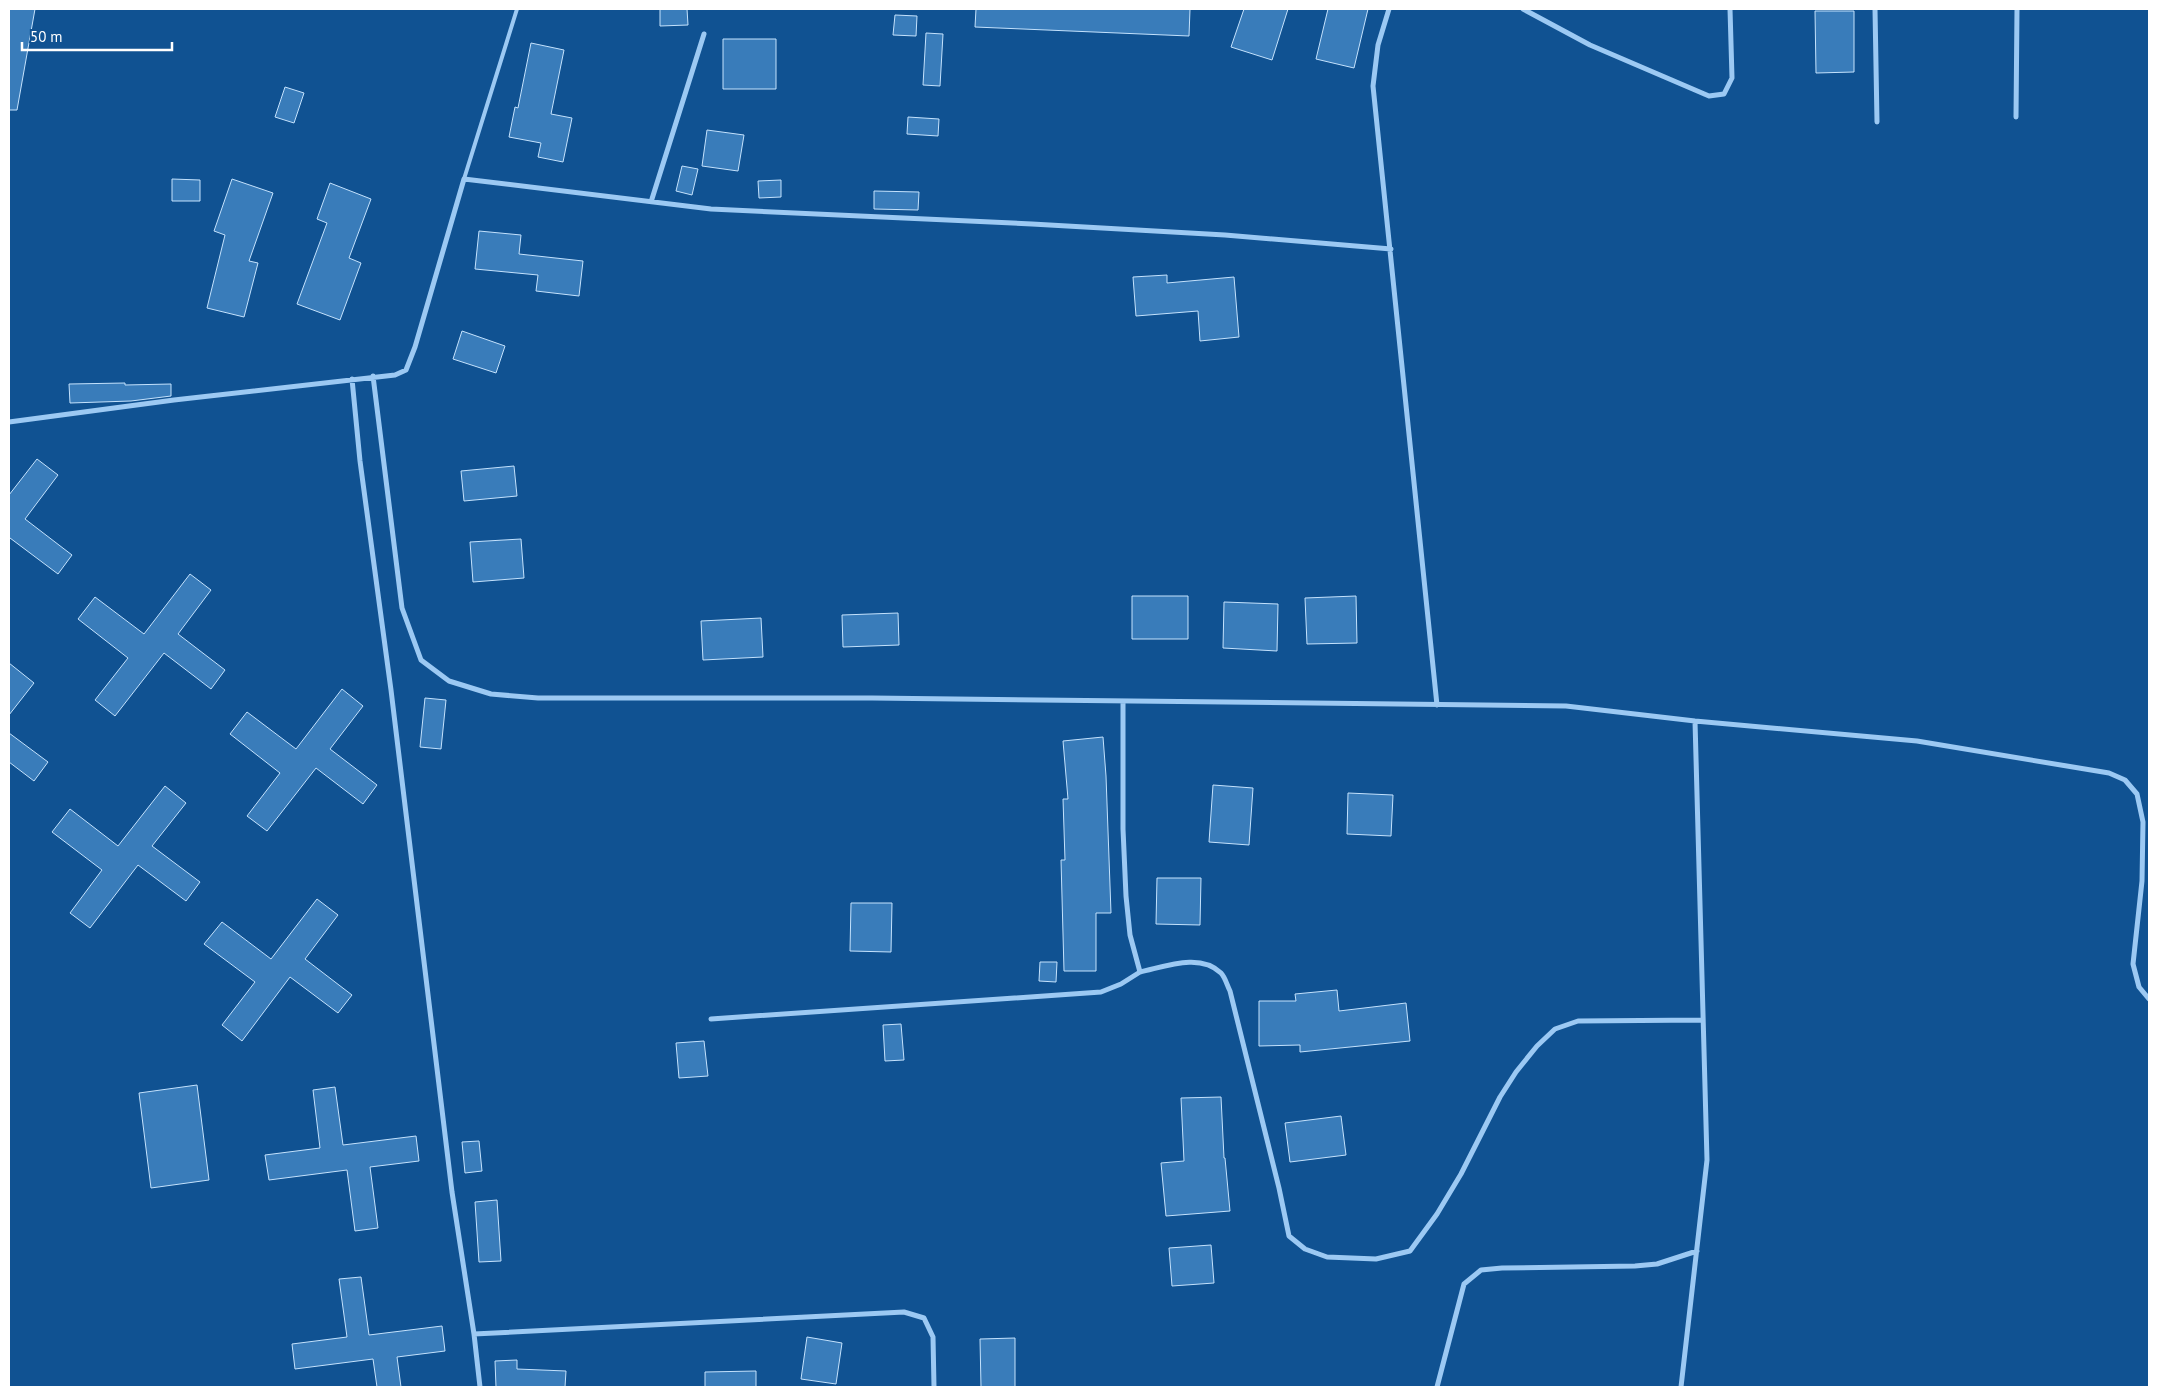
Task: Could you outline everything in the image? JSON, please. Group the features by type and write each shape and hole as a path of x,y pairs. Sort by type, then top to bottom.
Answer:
{"street":[{"path":"1390,9 1378,46 1372,86 1391,249 1437,705"},
{"path":"1523,9 1590,45 1709,96 1724,94 1732,78 1730,9"},
{"path":"1875,9 1877,122"},
{"path":"2016,117 2017,9"},
{"path":"651,202 704,34"},
{"path":"9,422 374,376 395,375 406,370 464,179 711,210 1032,224 1225,235 1391,249"},
{"path":"374,376 402,608 421,660 449,681 491,694 538,698 1123,701 1566,706 1695,721 1917,742 2109,773 2125,780 2137,794 2143,822 2142,881 2133,964 2139,987 2149,998"},
{"path":"352,379 360,461 392,700 450,1182 474,1334 480,1387"},
{"path":"1123,701 1123,830 1126,896 1130,935 1140,972"},
{"path":"1681,1387 1707,1160 1695,721"},
{"path":"711,1019 1101,992 1121,984 1140,972 1176,964 1204,962 1221,973 1230,991 1254,1084 1289,1236 1305,1249 1327,1258 1376,1259 1410,1251 1452,1190 1500,1098 1516,1072 1537,1046 1555,1029 1578,1021 1703,1020"},
{"path":"1438,1387 1464,1284 1481,1270 1635,1266 1657,1264 1697,1251"},
{"path":"474,1334 904,1312 924,1318 933,1337 934,1387"}],"lane":[{"path":"464,179 517,9"}],"building":[{"path":"9,9 35,9 17,110 9,110"},
{"path":"660,9 687,9 688,25 660,26"},
{"path":"976,9 1190,9 1189,36 975,27"},
{"path":"1244,9 1288,9 1272,60 1231,47"},
{"path":"1328,9 1368,9 1354,68 1316,59"},
{"path":"1815,11 1854,11 1854,72 1816,73"},
{"path":"895,15 917,16 916,36 893,35"},
{"path":"926,33 943,34 940,86 923,85"},
{"path":"723,39 776,39 776,89 723,89"},
{"path":"531,43 564,50 551,114 572,118 563,162 538,157 541,143 509,137 515,107 518,108"},
{"path":"285,87 304,93 294,123 275,117"},
{"path":"908,117 939,119 938,136 907,134"},
{"path":"707,130 744,135 738,171 702,166"},
{"path":"682,166 698,169 692,195 676,191"},
{"path":"172,179 200,180 200,201 172,201"},
{"path":"232,179 273,193 249,261 258,263 244,317 207,308 225,235 214,231"},
{"path":"781,180 781,197 759,198 758,181"},
{"path":"330,183 371,199 349,258 361,263 340,320 297,304 327,223 317,219"},
{"path":"874,191 919,192 918,210 874,209"},
{"path":"479,231 521,235 519,254 583,261 579,296 536,291 538,275 475,269"},
{"path":"1167,275 1167,283 1234,277 1239,337 1200,341 1198,311 1136,316 1133,277"},
{"path":"462,331 505,346 496,373 453,359"},
{"path":"125,383 125,385 171,384 171,396 131,401 70,403 69,384"},
{"path":"37,459 58,475 25,519 72,555 58,574 10,538 9,540 9,495"},
{"path":"514,466 517,496 464,501 461,471"},
{"path":"521,539 524,578 473,582 470,542"},
{"path":"190,574 211,590 178,634 225,670 211,689 164,653 115,716 95,700 128,658 78,619 95,597 144,634"},
{"path":"1132,596 1188,596 1188,639 1132,639"},
{"path":"1356,596 1357,643 1307,644 1305,598"},
{"path":"1224,602 1278,604 1277,651 1223,648"},
{"path":"898,613 899,645 843,647 842,615"},
{"path":"761,618 763,657 703,660 701,621"},
{"path":"9,663 34,683 9,715"},
{"path":"342,689 363,706 330,749 377,785 363,804 316,768 267,831 247,816 280,773 230,734 247,712 296,749"},
{"path":"425,698 446,700 441,749 420,747"},
{"path":"9,733 48,762 34,781 9,762"},
{"path":"1103,737 1111,913 1096,913 1096,971 1064,971 1061,860 1065,860 1063,799 1068,799 1063,741"},
{"path":"1213,785 1253,788 1249,845 1209,842"},
{"path":"165,786 186,803 152,846 200,882 186,901 138,865 90,928 70,913 102,870 52,832 70,809 118,846"},
{"path":"1348,793 1393,795 1391,836 1347,834"},
{"path":"1157,878 1201,878 1200,925 1156,924"},
{"path":"317,899 338,915 305,959 352,995 338,1013 290,977 242,1041 222,1025 255,982 204,944 222,922 271,959"},
{"path":"851,903 892,903 891,952 850,951"},
{"path":"1040,962 1057,962 1056,982 1039,981"},
{"path":"1337,990 1339,1011 1406,1003 1410,1041 1300,1052 1300,1045 1259,1046 1259,1001 1296,1001 1295,994"},
{"path":"901,1024 904,1060 885,1061 883,1025"},
{"path":"704,1041 708,1076 679,1078 676,1043"},
{"path":"197,1085 209,1180 151,1188 139,1093"},
{"path":"335,1087 343,1145 416,1136 419,1161 370,1167 378,1228 355,1231 347,1170 269,1180 265,1155 320,1148 313,1090"},
{"path":"1221,1097 1224,1158 1230,1211 1166,1216 1161,1163 1184,1161 1181,1098"},
{"path":"1341,1116 1346,1155 1290,1162 1285,1123"},
{"path":"479,1141 482,1171 465,1173 462,1142"},
{"path":"497,1200 501,1261 479,1262 475,1202"},
{"path":"1211,1245 1214,1283 1172,1286 1169,1248"},
{"path":"361,1277 369,1335 442,1326 445,1351 397,1357 401,1387 377,1387 373,1359 295,1369 292,1344 347,1337 339,1279"},
{"path":"807,1337 842,1343 836,1384 801,1379"},
{"path":"1015,1338 1015,1387 981,1387 980,1339"},
{"path":"517,1360 517,1369 566,1371 565,1387 496,1387 495,1361"},
{"path":"756,1371 756,1387 705,1387 705,1372"}]}
